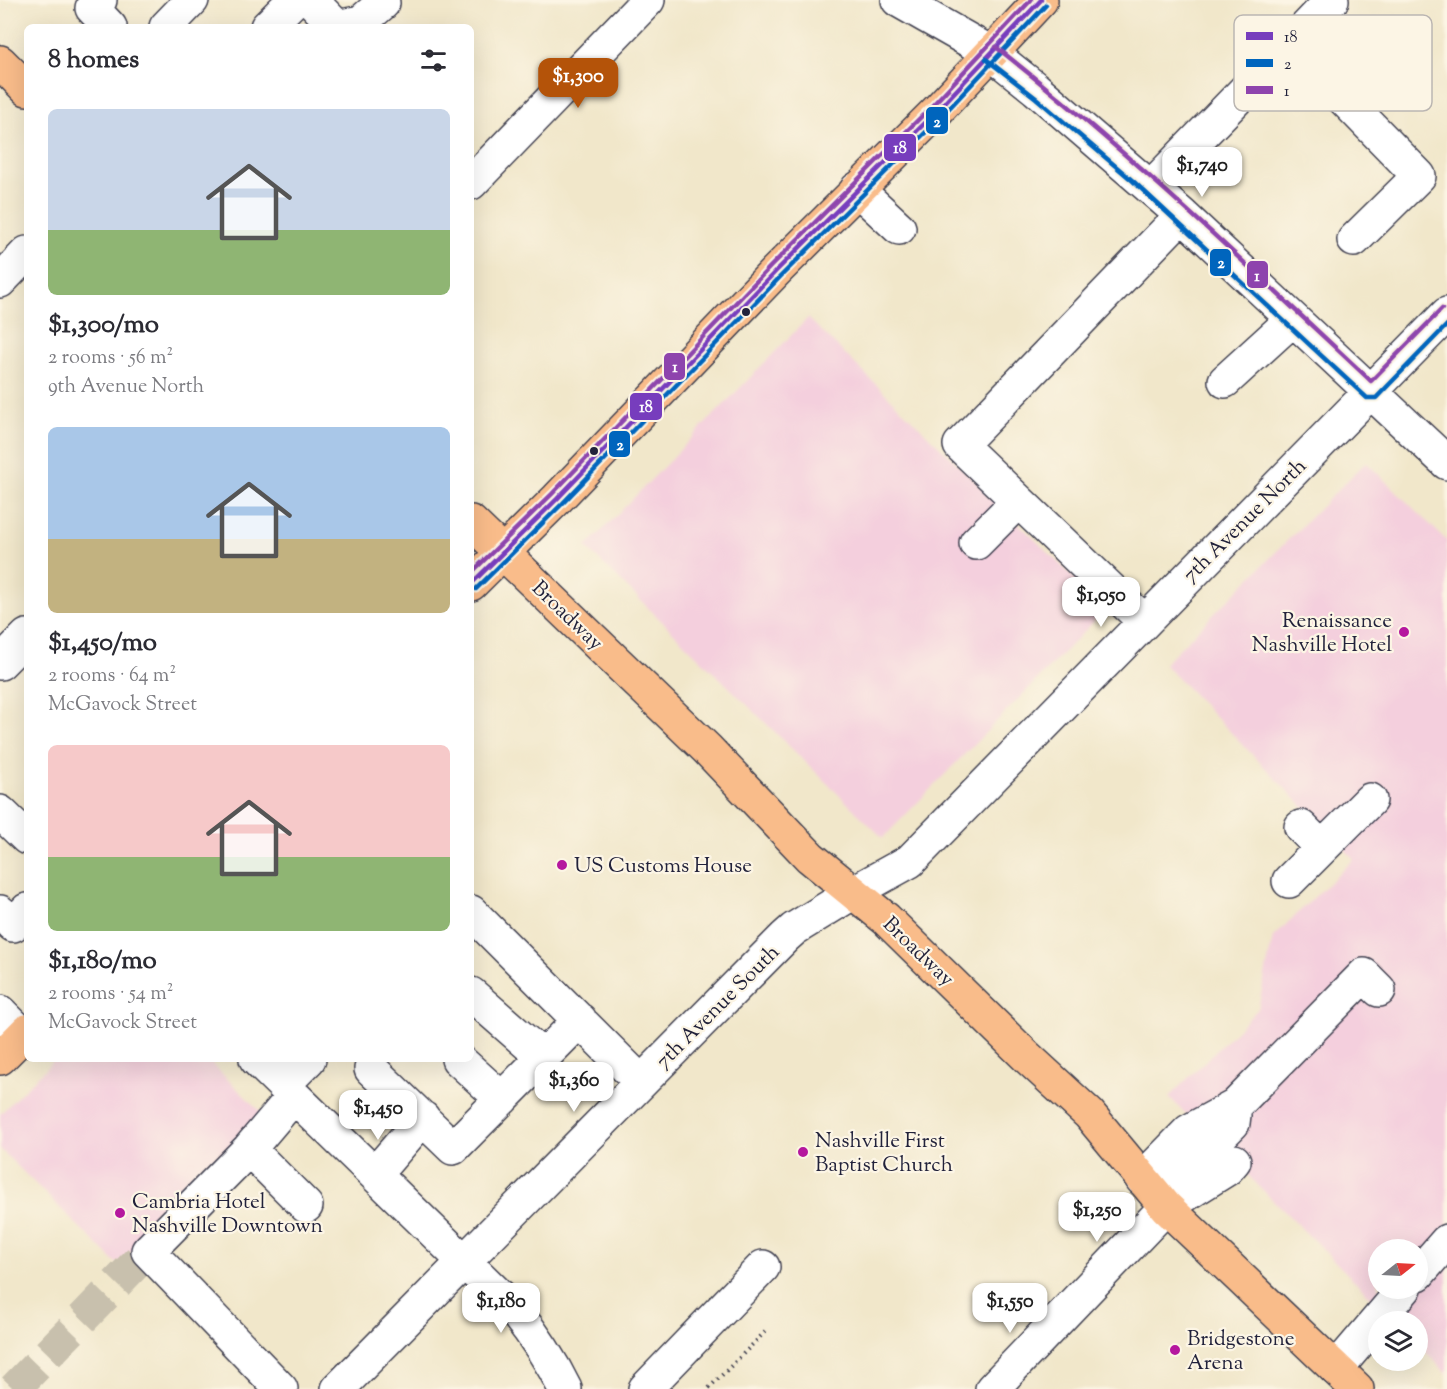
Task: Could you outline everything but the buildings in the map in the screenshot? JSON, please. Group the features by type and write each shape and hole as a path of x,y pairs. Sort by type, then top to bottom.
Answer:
{"main road":[{"path":"474,581 857,189 934,114 1041,0"},
{"path":"0,62 24,85"},
{"name":"Broadway","path":"474,525 707,749 810,857 886,918 1027,1057 1089,1114 1148,1186 1346,1379"},
{"path":"0,1058 24,1034"}],"street":[{"path":"100,0 92,8 107,24"},
{"path":"169,24 192,0"},
{"path":"270,24 294,0"},
{"path":"311,0 334,24"},
{"path":"351,24 361,22 382,3 380,0"},
{"path":"474,180 648,0"},
{"path":"898,0 991,53 1029,82 1182,215 1447,463"},
{"path":"1318,15 1332,0"},
{"path":"1151,188 1234,102"},
{"path":"1354,240 1419,176 1355,111"},
{"path":"857,189 899,228"},
{"path":"1144,621 960,445 1182,215"},
{"path":"0,281 24,256"},
{"name":"7th Avenue North","path":"854,892 910,861 1447,314"},
{"path":"1225,381 1293,319"},
{"path":"976,543 1018,501"},
{"path":"0,663 24,639"},
{"path":"1289,880 1311,838 1370,800"},
{"path":"0,812 24,835"},
{"name":"7th Avenue South","path":"338,1389 794,929 854,892"},
{"path":"0,912 13,925 24,913"},
{"path":"474,915 641,1082"},
{"path":"992,1389 1189,1131 1235,1106 1364,975 1379,990"},
{"path":"474,997 543,1057"},
{"path":"0,1012 24,1032"},
{"path":"371,1069 453,1148 580,1020"},
{"path":"259,1062 514,1310 552,1361 565,1389"},
{"path":"281,1389 148,1251 249,1149 307,1062"},
{"path":"461,1062 502,1099"},
{"path":"1148,1186 1176,1112"},
{"path":"375,1174 423,1118"},
{"path":"249,1149 306,1206"},
{"path":"1148,1186 1227,1169 1234,1161"},
{"path":"1428,1263 1447,1241"},
{"path":"645,1389 763,1267"},
{"path":"1346,1379 1398,1299"}],"path":[{"path":"709,1389 765,1332"}],"shaded area":[{"path":"808,318 1106,609 883,838 586,547"},
{"path":"1366,462 1447,541 1447,1374 1428,1354 1428,1311 1385,1311 1373,1299 1428,1299 1428,1239 1368,1239 1368,1294 1169,1097 1258,1009 1273,937 1354,859 1164,664"},
{"name":"Cambria Hotel Nashville Downtown","path":"52,1062 210,1062 264,1115 125,1260 116,1263 0,1149 0,1114"}],"tunnel":[{"path":"14,1389 148,1251"}],"transit line":[{"name":"1","path":"474,570 552,494 771,266 929,109 1031,0"},
{"name":"18","path":"474,581 557,499 776,271 934,114 1041,0"},
{"name":"2","path":"476,589 562,504 781,276 939,119 1046,5"},
{"name":"1","path":"996,47 1140,168 1371,381 1442,309"},
{"name":"2","path":"986,59 1036,98 1133,181 1367,398 1376,398 1447,325"}],"place":[{"name":"Renaissance Nashville Hotel","path":"1404,632"},
{"name":"US Customs House","path":"562,865"},
{"name":"Nashville First Baptist Church","path":"803,1152"},
{"name":"Cambria Hotel Nashville Downtown","path":"120,1213"},
{"name":"Bridgestone Arena","path":"1175,1350"}]}
